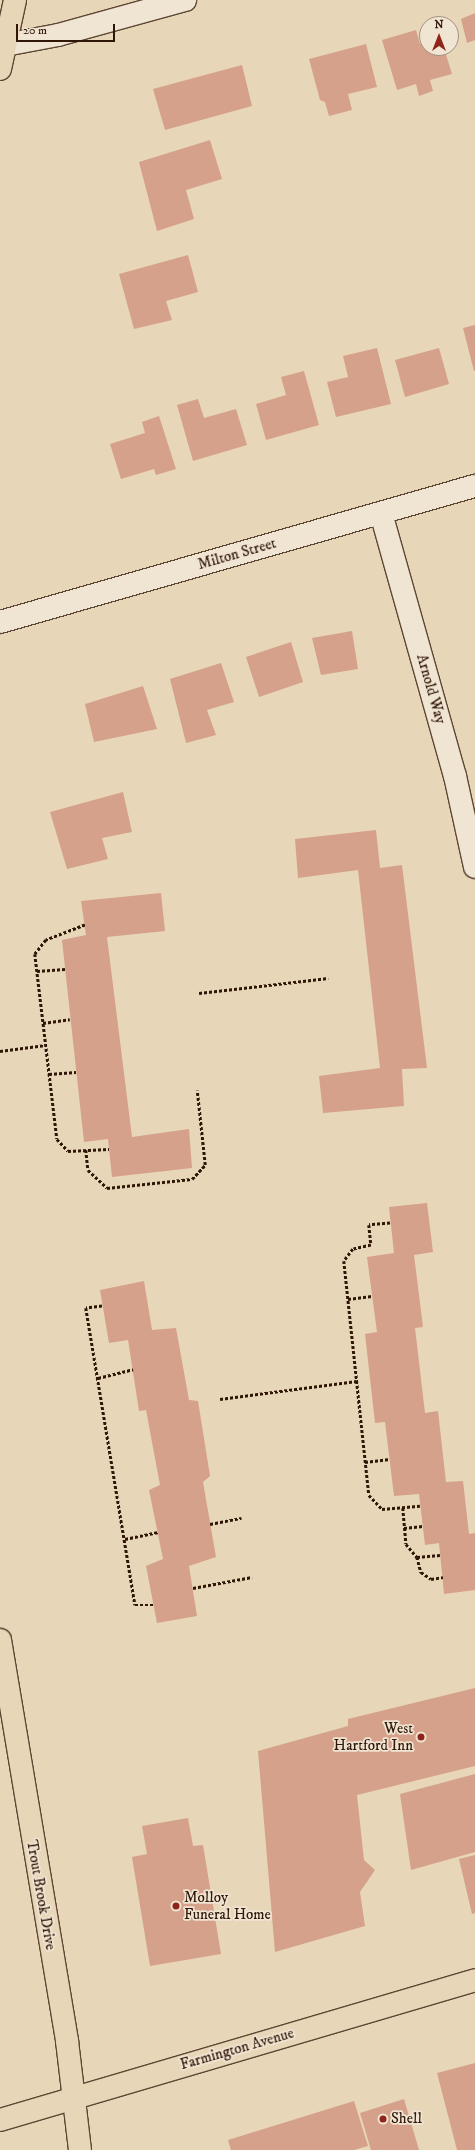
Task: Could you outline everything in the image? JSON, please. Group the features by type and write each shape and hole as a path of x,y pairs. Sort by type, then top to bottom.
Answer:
{"main road":[{"path":"0,69 15,0"},
{"name":"Trout Brook Drive","path":"0,1640 74,2098 80,2150"},
{"name":"Farmington Avenue","path":"0,2120 475,1980"}],"street":[{"path":"5,45 58,35 185,0"},
{"name":"Milton Street","path":"0,622 475,486"},
{"name":"Arnold Way","path":"381,512 455,776 475,867"}],"path":[{"path":"85,925 46,940 34,954 57,1139 68,1151 109,1149"},
{"path":"37,971 65,969"},
{"path":"199,993 328,978"},
{"path":"43,1023 70,1019"},
{"path":"0,1051 46,1045"},
{"path":"49,1074 76,1072"},
{"path":"86,1150 88,1170 107,1188 192,1179 205,1165 197,1090"},
{"path":"390,1223 369,1225 371,1245 354,1249 344,1261 365,1462 369,1495 382,1508 420,1506"},
{"path":"348,1299 372,1296"},
{"path":"102,1306 86,1308 135,1605 154,1605"},
{"path":"98,1378 133,1369"},
{"path":"220,1399 357,1381"},
{"path":"365,1462 390,1459"},
{"path":"403,1507 406,1544 417,1558 421,1572 431,1579 443,1577"},
{"path":"210,1524 241,1518"},
{"path":"404,1528 423,1526"},
{"path":"125,1539 158,1532"},
{"path":"417,1558 440,1555"},
{"path":"193,1588 252,1577"}],"building":[{"path":"475,13 475,40 467,43 461,19"},
{"path":"416,30 419,40 419,56 446,56 452,74 430,80 433,91 419,96 416,84 397,90 382,40"},
{"path":"366,44 377,87 348,94 352,110 329,116 325,102 320,100 309,59"},
{"path":"242,65 252,106 165,130 153,89"},
{"path":"210,140 222,179 186,190 194,219 157,231 139,162"},
{"path":"188,255 198,292 166,301 172,320 134,329 119,274"},
{"path":"475,325 475,371 474,371 463,328"},
{"path":"377,348 391,404 336,417 327,382 348,377 343,356"},
{"path":"439,348 449,384 405,397 395,360"},
{"path":"304,371 319,425 266,440 256,404 286,395 281,377"},
{"path":"198,399 204,418 236,409 247,445 193,461 177,405"},
{"path":"159,416 176,469 156,475 154,469 121,479 110,444 145,433 142,422"},
{"path":"352,631 358,669 321,675 312,638"},
{"path":"291,642 303,682 259,697 246,657"},
{"path":"221,663 234,702 207,710 216,735 186,743 170,679"},
{"path":"143,686 157,729 94,742 85,704"},
{"path":"123,792 132,832 102,838 108,859 67,869 50,812"},
{"path":"376,830 380,868 402,865 427,1068 402,1069 404,1106 323,1113 319,1076 380,1068 358,870 298,878 295,839"},
{"path":"161,893 165,931 107,937 132,1137 189,1129 192,1168 112,1177 108,1139 84,1142 62,940 86,935 81,901"},
{"path":"427,1203 433,1252 414,1255 423,1327 415,1328 425,1413 438,1411 446,1482 463,1481 469,1534 475,1533 475,1590 444,1594 439,1543 425,1545 419,1494 394,1496 385,1422 375,1423 365,1334 377,1332 367,1257 394,1253 389,1207"},
{"path":"144,1281 152,1330 176,1328 189,1400 198,1401 210,1476 203,1482 216,1557 189,1566 197,1616 157,1623 146,1566 163,1559 149,1490 160,1485 146,1410 139,1411 128,1340 109,1343 100,1290"},
{"name":"West Hartford Inn","path":"475,1688 475,1766 357,1795 364,1860 375,1870 360,1892 365,1926 275,1952 258,1751 348,1726 348,1719"},
{"path":"475,1774 475,1852 411,1870 400,1794"},
{"name":"Molloy Funeral Home","path":"188,1818 193,1846 203,1845 221,1954 150,1966 132,1857 147,1854 142,1826"},
{"path":"475,1855 475,1913 472,1914 459,1859"},
{"path":"475,2063 475,2150 457,2150 437,2073"},
{"path":"404,2099 419,2150 371,2150 360,2113"},
{"name":"Shell","path":"354,2101 368,2146 354,2150 231,2150 228,2140"}],"place":[{"name":"West Hartford Inn","path":"421,1737"},
{"name":"Molloy Funeral Home","path":"176,1906"},
{"name":"Shell","path":"383,2119"}]}
